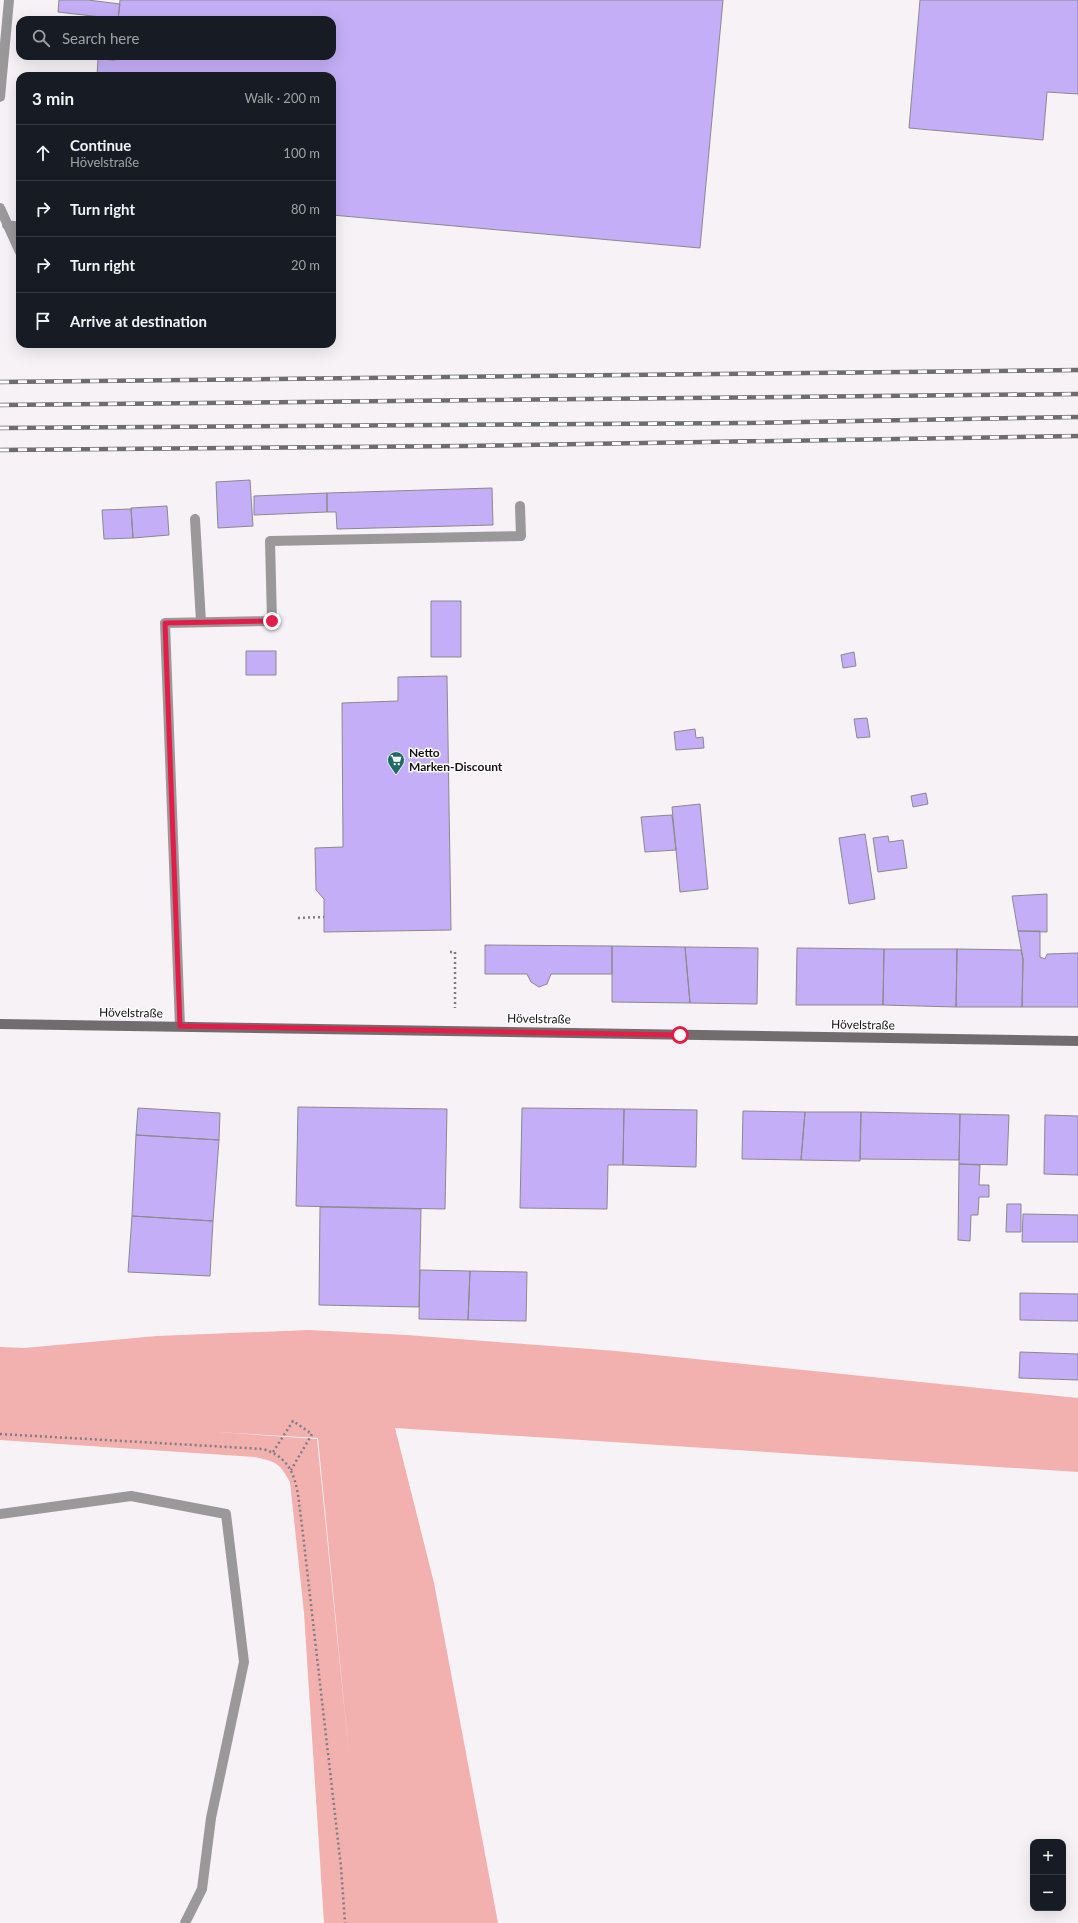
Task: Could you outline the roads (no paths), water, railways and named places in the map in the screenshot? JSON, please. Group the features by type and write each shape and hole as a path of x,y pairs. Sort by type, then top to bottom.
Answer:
{"main road":[{"name":"Hövelstraße","path":"0,1024 1078,1041"}],"lane":[{"path":"0,97 9,0"},
{"path":"0,208 16,244"},
{"path":"7,225 16,226"},
{"path":"180,1026 165,623 272,621 270,541 521,536 520,506"},
{"path":"195,519 201,622"},
{"path":"0,1514 131,1496 226,1514 244,1662 211,1818 202,1889 185,1923"}],"railway":[{"path":"0,382 1078,370"},
{"path":"0,405 1078,394"},
{"path":"0,428 746,423 1078,417"},
{"path":"0,450 465,446 1078,436"}],"place":[{"name":"Netto Marken-Discount","path":"396,775"}]}
